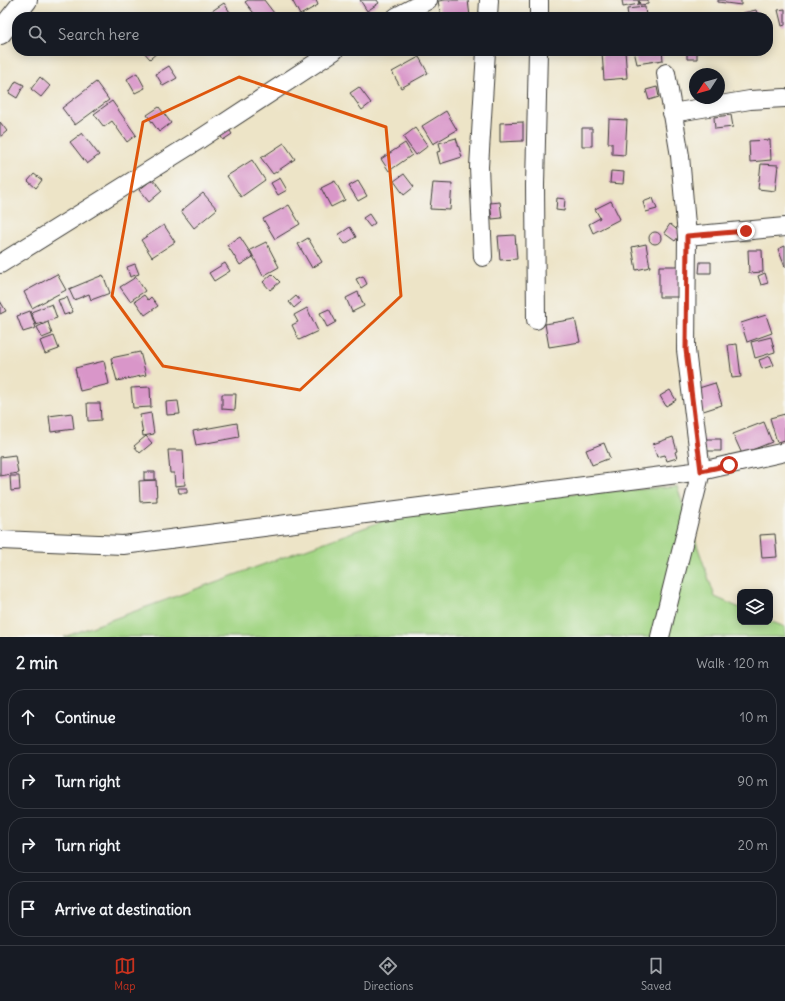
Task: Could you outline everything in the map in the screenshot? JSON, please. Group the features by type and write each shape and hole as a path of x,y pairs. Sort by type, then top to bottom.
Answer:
{"main road":[{"path":"17,12 26,0"},
{"path":"0,33 12,18"}],"street":[{"path":"405,12 428,0"},
{"path":"488,0 488,12"},
{"path":"539,0 539,12"},
{"path":"0,264 200,139 326,56"},
{"path":"483,257 479,167 486,56"},
{"path":"536,320 534,185 538,56"},
{"path":"660,637 701,471 686,350 687,236 680,156 666,73"},
{"path":"672,113 750,100 785,98"},
{"path":"687,236 785,227"},
{"path":"0,540 123,545 701,471 785,452"}],"highlighted area":[{"path":"239,77 386,127 401,296 300,390 163,366 112,296 143,122"}],"green space":[{"path":"677,487 715,597 737,607 737,625 773,625 773,622 785,627 785,637 64,637 435,502"}],"building":[{"path":"248,0 264,0 273,12 253,12 245,2"},
{"path":"292,0 316,0 318,5 305,12 298,12"},
{"path":"360,0 377,0 379,3 367,11"},
{"path":"468,0 469,12 440,12 438,1"},
{"path":"622,0 638,0 639,4 623,7"},
{"path":"639,0 648,0 648,4 640,5"},
{"path":"718,0 741,0 741,5 718,2"},
{"path":"224,3 230,12 210,12"},
{"path":"645,7 646,12 627,12 627,9"},
{"path":"785,9 785,25 782,26 778,10"},
{"path":"602,56 625,56 627,78 604,80"},
{"path":"635,56 663,56 663,60 637,64"},
{"path":"687,56 697,56 697,59 687,59"},
{"path":"419,57 428,73 401,88 392,72"},
{"path":"169,66 177,78 163,86 156,74"},
{"path":"137,73 145,88 135,93 127,79"},
{"path":"40,77 50,86 41,97 31,89"},
{"path":"16,81 24,85 17,98 9,93"},
{"path":"96,82 109,100 75,125 62,108"},
{"path":"359,87 371,103 362,110 350,93"},
{"path":"657,87 659,97 649,100 646,90"},
{"path":"112,101 136,135 127,142 112,121 104,127 94,114"},
{"path":"159,107 171,123 159,132 147,115"},
{"path":"446,111 457,130 433,144 422,126"},
{"path":"731,115 733,127 715,129 714,117"},
{"path":"609,119 627,120 625,155 612,154 612,143 608,143"},
{"path":"0,122 7,131 0,137"},
{"path":"523,122 523,141 500,142 500,123"},
{"path":"228,128 232,134 223,140 219,133"},
{"path":"415,128 428,146 416,155 403,137"},
{"path":"582,128 592,128 592,146 582,146"},
{"path":"82,133 99,155 87,164 70,142"},
{"path":"456,138 462,157 440,164 437,152 441,151 439,143"},
{"path":"770,140 771,160 750,162 749,141"},
{"path":"284,143 295,159 273,174 261,158"},
{"path":"405,143 412,155 389,171 381,159"},
{"path":"252,160 265,180 241,197 227,176"},
{"path":"761,164 778,165 775,191 758,189"},
{"path":"611,171 624,172 623,184 610,183"},
{"path":"34,174 42,180 36,188 28,181"},
{"path":"404,174 414,187 404,195 394,181"},
{"path":"280,178 287,190 278,195 271,183"},
{"path":"153,179 162,191 149,202 139,190"},
{"path":"335,181 345,200 331,207 321,188"},
{"path":"358,181 367,196 358,201 349,186"},
{"path":"433,183 452,184 450,210 430,209"},
{"path":"203,193 217,209 194,228 181,211"},
{"path":"557,198 565,199 564,211 556,210"},
{"path":"653,198 657,209 646,212 643,202"},
{"path":"611,201 620,219 593,233 589,224 600,218 595,209"},
{"path":"500,202 502,218 492,219 490,203"},
{"path":"289,205 300,224 275,239 263,219"},
{"path":"369,214 375,223 370,227 363,218"},
{"path":"670,224 681,233 675,241 664,233"},
{"path":"164,225 175,242 152,257 141,240"},
{"path":"350,227 356,237 345,244 338,235"},
{"path":"653,232 657,232 661,238 657,244 653,244 649,240 649,236"},
{"path":"515,235 517,259 500,260 498,236"},
{"path":"240,237 253,257 240,265 227,245"},
{"path":"308,238 322,262 312,268 298,244"},
{"path":"266,242 279,267 263,276 250,250"},
{"path":"646,244 650,267 636,270 632,247"},
{"path":"785,246 785,267 778,249"},
{"path":"748,250 762,250 763,272 749,273"},
{"path":"700,262 711,262 711,273 699,273"},
{"path":"225,263 230,271 214,281 209,273"},
{"path":"135,264 139,274 130,277 127,267"},
{"path":"659,266 680,266 680,297 659,297"},
{"path":"765,273 768,283 761,285 758,276"},
{"path":"57,274 66,290 32,308 24,292"},
{"path":"272,274 280,282 270,290 263,282"},
{"path":"103,275 110,293 91,300 89,294 74,300 69,289"},
{"path":"363,276 367,284 361,288 356,279"},
{"path":"136,277 145,291 130,301 120,287"},
{"path":"358,292 364,306 352,312 346,298"},
{"path":"144,295 148,300 151,297 158,306 145,315 135,301"},
{"path":"296,296 301,302 294,308 289,302"},
{"path":"67,297 73,312 64,315 58,300"},
{"path":"0,301 6,311 0,314"},
{"path":"52,304 57,318 36,325 31,312"},
{"path":"307,308 318,331 299,340 292,325 298,322 294,315"},
{"path":"329,309 336,322 327,327 320,313"},
{"path":"30,311 36,328 23,332 17,316"},
{"path":"766,315 772,333 747,342 741,323"},
{"path":"575,319 580,342 549,347 545,324"},
{"path":"48,322 52,334 42,338 37,327"},
{"path":"54,336 59,349 45,354 40,341"},
{"path":"771,337 775,352 755,358 751,342"},
{"path":"737,344 741,377 732,378 728,345"},
{"path":"140,352 146,375 117,381 111,358"},
{"path":"770,356 774,365 762,369 759,360"},
{"path":"104,361 109,384 80,391 75,368"},
{"path":"715,383 722,405 694,414 686,392"},
{"path":"150,387 151,407 133,408 131,388"},
{"path":"670,390 676,400 666,406 660,396"},
{"path":"222,394 236,394 235,410 222,409"},
{"path":"178,401 180,414 167,415 166,402"},
{"path":"87,403 100,403 101,420 88,421"},
{"path":"72,413 74,429 51,432 49,416"},
{"path":"151,413 154,434 143,436 140,415"},
{"path":"785,414 785,440 777,442 770,418"},
{"path":"764,422 772,442 742,454 733,434"},
{"path":"237,423 239,437 196,445 193,431"},
{"path":"146,436 152,443 140,453 134,446"},
{"path":"673,437 677,451 675,452 677,458 667,461 665,455 657,457 653,444"},
{"path":"701,439 721,439 721,451 702,451"},
{"path":"604,443 610,458 592,465 586,450"},
{"path":"168,450 183,450 185,485 175,486 174,473 170,473"},
{"path":"15,455 18,473 0,476 0,457"},
{"path":"144,472 155,472 155,480 144,480"},
{"path":"10,476 19,476 20,490 11,491"},
{"path":"156,480 157,501 140,502 139,481"},
{"path":"178,488 187,488 187,493 179,493"},
{"path":"775,534 777,557 762,558 760,535"}],"route":[{"path":"729,465 701,471 686,350 687,236 746,231"}]}
